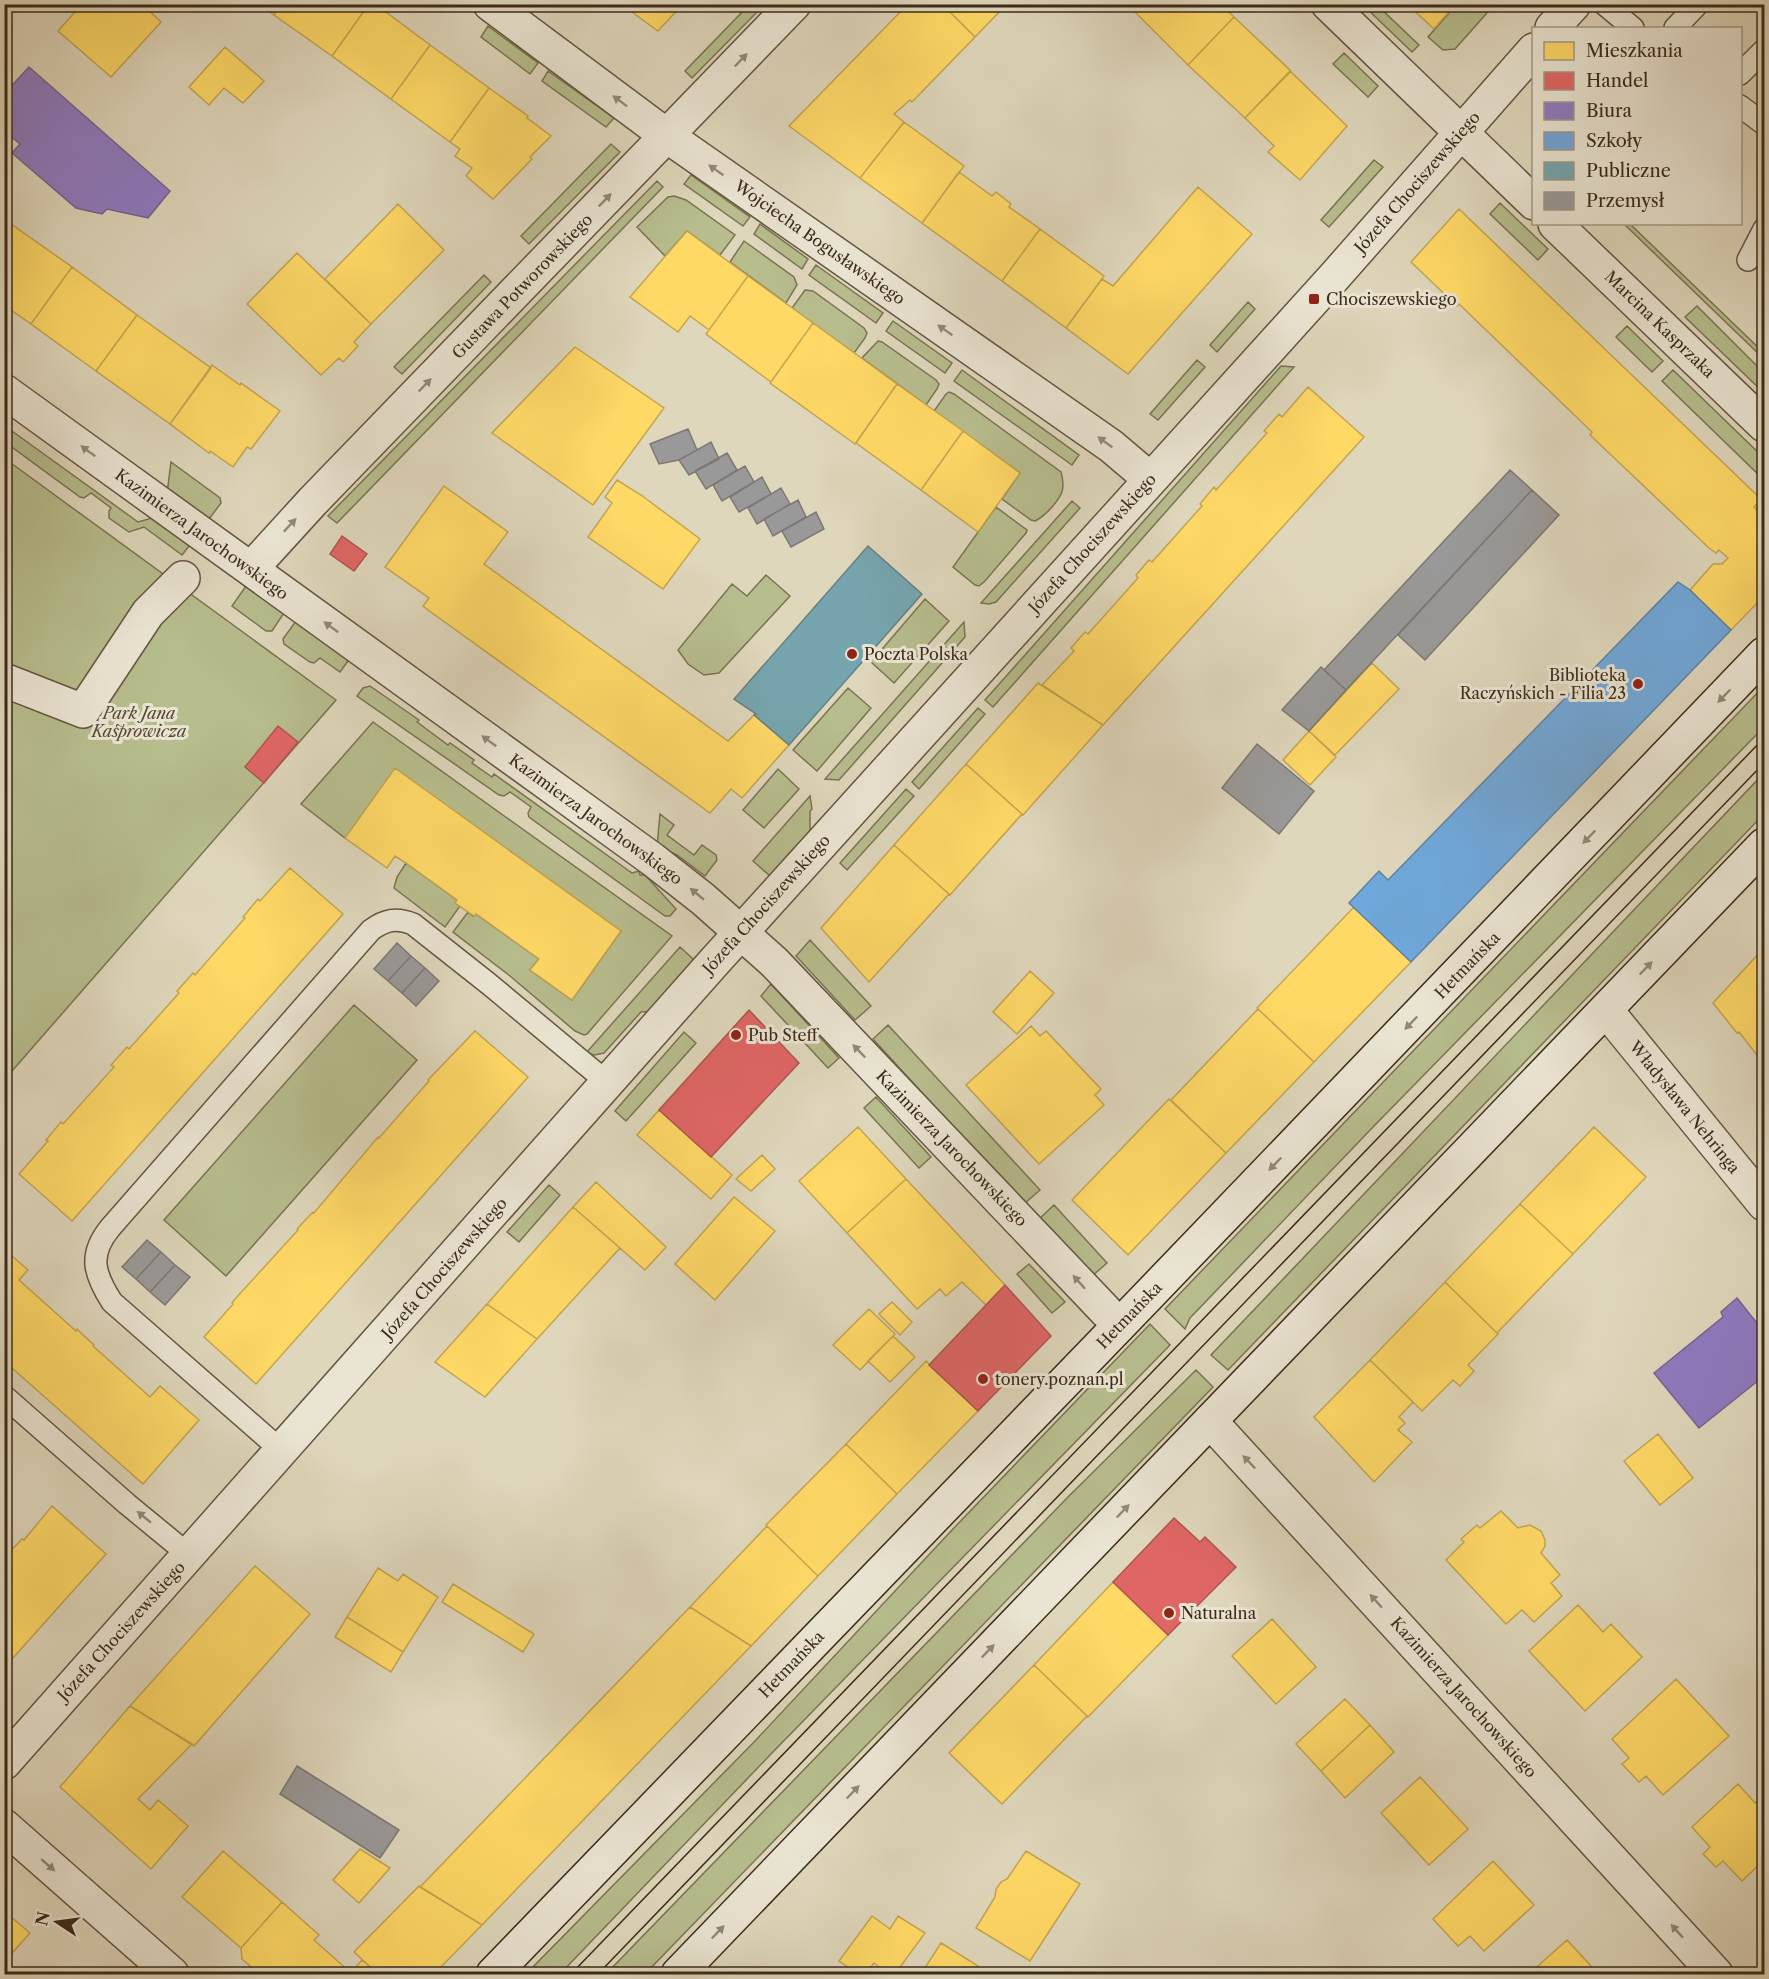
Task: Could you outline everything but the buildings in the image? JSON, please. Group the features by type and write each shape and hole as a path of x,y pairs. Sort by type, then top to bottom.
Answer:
{"street":[{"name":"Wojciecha Bogusławskiego","path":"490,4 667,136 1111,446 1150,479"},
{"name":"Gustawa Potworowskiego","path":"251,569 313,501 794,4"},
{"path":"1328,4 1532,202"},
{"path":"1553,27 1574,4"},
{"name":"Józefa Chociszewskiego","path":"4,1763 741,932 1335,276 1532,51"},
{"name":"Marcina Kasprzaka","path":"1556,225 1764,425"},
{"name":"Kazimierza Jarochowskiego","path":"4,391 652,858 741,932 783,970 1119,1325"},
{"path":"4,680 83,711 148,613 183,578"},
{"name":"Hetmańska","path":"493,1974 1764,654"},
{"path":"678,1974 1764,845"},
{"name":"Władysława Nehringa","path":"1606,1010 1764,1204"},
{"name":"Kazimierza Jarochowskiego","path":"1210,1421 1716,1974"},
{"path":"4,1826 172,1974"}],"lane":[{"path":"1604,4 1632,27"},
{"path":"1677,27 1698,4"},
{"path":"1742,72 1764,50"},
{"path":"1742,108 1764,124"},
{"path":"1748,260 1764,229"},
{"path":"282,1451 112,1302 98,1278 97,1251 102,1238 110,1228 371,930 391,920 403,920 413,924 608,1083"},
{"path":"4,1396 189,1555"}],"green space":[{"path":"749,5 764,5 692,78 685,71"},
{"path":"1363,5 1377,5 1419,45 1412,52"},
{"path":"1456,5 1494,5 1455,49 1443,50 1428,37"},
{"path":"488,26 538,63 530,74 481,37"},
{"path":"1344,53 1378,86 1368,97 1333,64"},
{"path":"548,71 614,118 606,127 542,81"},
{"path":"611,144 620,152 529,244 521,236"},
{"path":"1374,160 1383,167 1329,227 1321,220"},
{"path":"691,175 750,217 743,226 684,184"},
{"path":"657,181 663,187 337,523 328,516"},
{"path":"674,196 686,200 735,235 720,255 687,231 665,256 637,227 668,197"},
{"path":"1500,203 1548,249 1538,260 1490,214"},
{"path":"760,224 808,259 802,269 754,234"},
{"path":"1625,225 1631,225 1764,353 1764,359"},
{"path":"744,241 794,277 797,285 786,303 730,262"},
{"path":"816,265 883,313 876,323 809,275"},
{"path":"484,275 491,282 402,374 394,367"},
{"path":"805,290 813,291 864,328 867,333 865,338 854,353 792,308"},
{"path":"1248,302 1255,309 1217,352 1210,345"},
{"path":"1697,306 1764,373 1764,393 1685,317"},
{"path":"893,321 952,363 945,373 886,331"},
{"path":"1627,326 1663,361 1652,372 1616,337"},
{"path":"878,341 939,384 926,405 862,358"},
{"path":"1197,360 1205,367 1158,420 1150,414"},
{"path":"1281,366 1294,367 993,707 985,700"},
{"path":"962,370 1079,455 1072,465 954,381"},
{"path":"1673,370 1764,458 1764,480 1662,381"},
{"path":"949,392 1061,472 1062,492 1039,519 1031,520 1002,499 1020,473 934,411"},
{"path":"5,426 138,522 152,518 190,545 182,555 144,527 129,532 109,518 111,508 91,493 84,498 80,497 5,442"},
{"name":"Park Jana Kasprowicza","path":"4,458 336,700 5,1079 4,1079"},
{"path":"171,462 220,498 221,503 206,523 167,494"},
{"path":"1072,501 1080,508 996,602 981,603"},
{"path":"996,507 1027,530 979,586 953,567"},
{"path":"766,575 790,596 719,673 704,675 688,664 678,650 732,584 747,596"},
{"path":"246,586 284,613 272,631 266,631 232,606"},
{"path":"925,599 949,621 894,683 871,662"},
{"path":"296,621 347,658 348,661 340,672 320,658 314,663 310,662 284,644 283,639"},
{"path":"964,622 965,637 839,780 825,779"},
{"path":"370,686 419,720 417,722 448,745 450,743 474,760 472,763 492,777 494,774 632,873 639,871 640,875 645,875 676,909 670,916 665,916 529,817 531,807 510,792 504,796 499,795 357,696 363,688"},
{"path":"1764,686 1764,727 1375,1125 1190,1318 1185,1329 1165,1309"},
{"path":"848,688 871,708 817,771 793,750"},
{"path":"978,708 985,714 919,789 912,782"},
{"path":"373,722 672,936 587,1034 575,1031 453,932 468,912 473,916 476,914 539,959 530,970 572,1000 621,931 345,838 301,804"},
{"path":"778,769 799,789 764,828 743,810"},
{"path":"1764,773 1764,814 1228,1370 1211,1355"},
{"path":"906,789 914,796 847,870 840,863"},
{"path":"810,796 812,809 810,811 810,831 770,876 753,861"},
{"path":"660,814 674,825 667,835 694,855 702,845 716,855 717,860 705,876 677,855 657,847"},
{"path":"406,863 457,900 456,903 460,906 445,927 394,888 397,877"},
{"path":"810,940 871,1006 855,1020 796,956"},
{"path":"680,947 693,959 689,972 658,1011 641,1012 604,1053 595,1055 586,1053"},
{"path":"771,984 839,1058 828,1068 761,996"},
{"path":"354,1005 417,1060 226,1276 164,1220"},
{"path":"888,1025 1040,1190 1024,1204 873,1039"},
{"path":"684,1032 696,1043 626,1121 615,1111"},
{"path":"876,1097 931,1157 919,1168 864,1108"},
{"path":"549,1185 560,1195 519,1242 507,1232"},
{"path":"1054,1205 1107,1263 1091,1277 1038,1220"},
{"path":"1029,1264 1065,1302 1052,1313 1017,1274"},
{"path":"1150,1324 1170,1345 560,1974 526,1974 755,1741 952,1530"},
{"path":"1196,1370 1213,1387 645,1974 606,1974 1068,1497"}],"tram line":[{"path":"571,1974 1764,738"},
{"path":"598,1974 1764,763"}],"place":[{"name":"Chociszewskiego","path":"1314,299"},
{"name":"Poczta Polska","path":"852,654"},
{"name":"Biblioteka Raczyńskich - Filia 23","path":"1638,684"},
{"name":"Pub Steff","path":"736,1035"},
{"name":"tonery.poznan.pl","path":"983,1379"},
{"name":"Naturalna","path":"1169,1613"}]}
